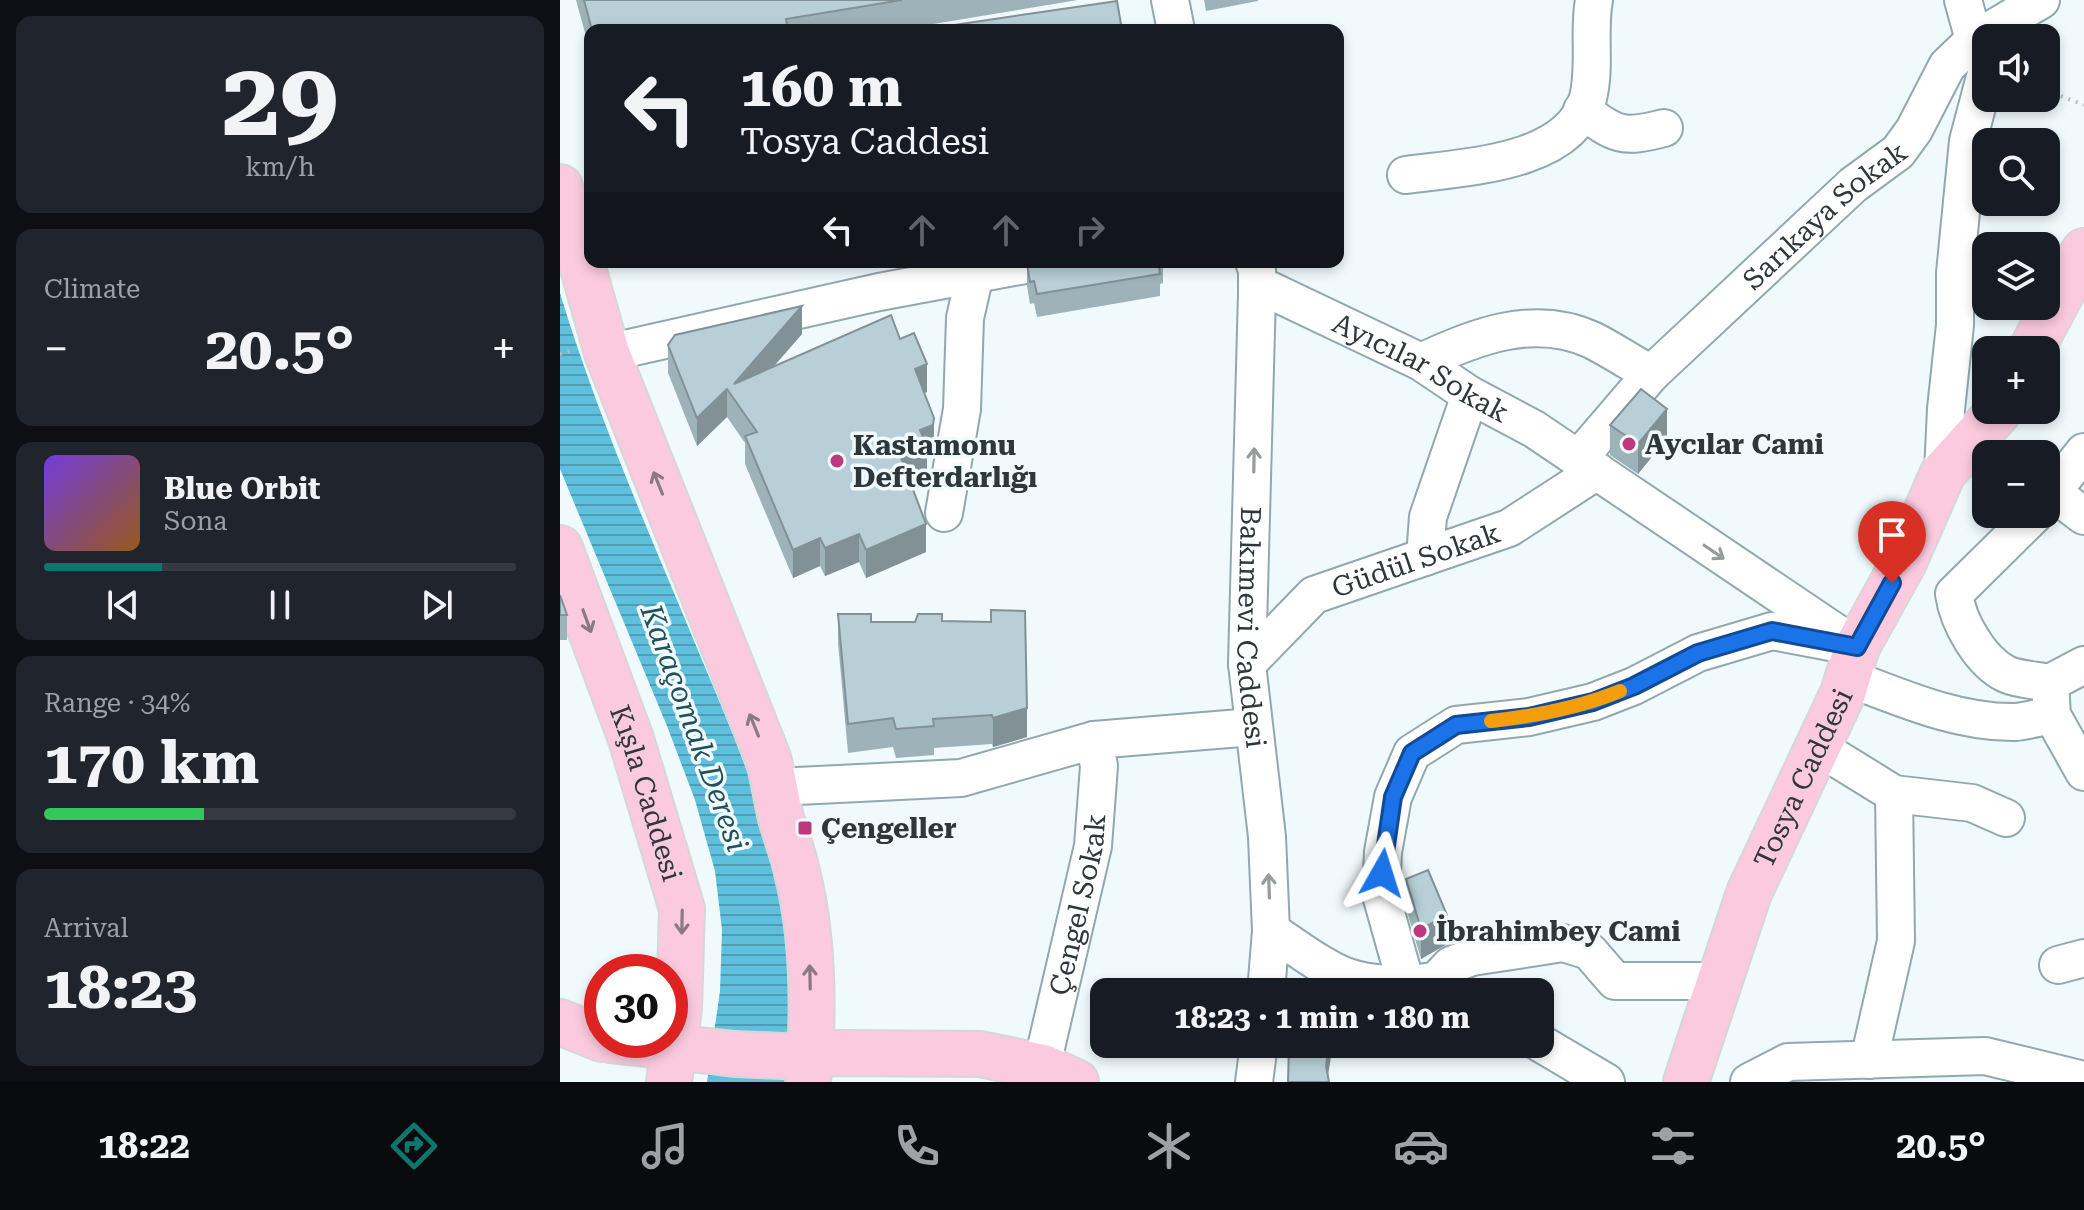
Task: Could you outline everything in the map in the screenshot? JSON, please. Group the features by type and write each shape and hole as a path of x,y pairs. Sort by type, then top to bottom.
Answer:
{"main road":[{"path":"560,187 604,344 777,787 781,815 798,873 807,929 811,973 809,1069"},
{"path":"2038,336 2084,251"},
{"name":"Tosya Caddesi","path":"1686,1082 1749,893 1843,693 1851,662 1904,562 1943,473 1987,424"},
{"name":"Kışla Caddesi","path":"560,548 631,739 682,909 672,1065"},
{"path":"560,1022 584,1032"},
{"path":"672,1065 735,1054 809,1069 840,1053 980,1054 1052,1077"}],"street":[{"path":"1170,0 1175,24"},
{"path":"1406,175 1500,162 1534,152 1576,122 1587,100 1591,75 1594,0"},
{"path":"1963,0 1972,28"},
{"name":"Sarıkaya Sokak","path":"2017,24 2041,0"},
{"name":"Sarıkaya Sokak","path":"1651,374 1853,185 1898,152 1914,130 1947,66 1972,61"},
{"path":"1582,110 1613,132 1638,135 1664,128"},
{"path":"1943,473 1955,325 1955,273 1973,112"},
{"path":"604,344 966,268 962,409 944,513"},
{"name":"Ayıcılar Sokak","path":"1255,273 1421,362 1470,395 1534,429 1588,464 1851,662"},
{"name":"Bakımevi Caddesi","path":"1255,273 1247,664 1267,837 1271,931 1267,978"},
{"path":"1421,362 1476,337 1544,326 1589,339 1651,374 1588,464"},
{"path":"1425,557 1428,517 1470,395"},
{"path":"2060,482 2084,452"},
{"name":"Güdül Sokak","path":"1247,664 1314,595 1509,528 1588,464"},
{"path":"2060,508 2084,516"},
{"path":"2019,528 1954,594 1956,608 1990,663 2051,699 2084,772"},
{"path":"1428,978 1381,895 1383,852 1393,797 1412,753 1456,725 1529,717 1593,702 1634,686 1698,653 1772,631 1851,662 1929,707 1986,719 2017,722 2051,699 2084,665"},
{"path":"777,787 961,778 1094,740 1253,727"},
{"name":"Çengel Sokak","path":"1052,1077 1093,846 1099,766 1094,740"},
{"path":"1818,747 1894,794 1972,803 2006,818"},
{"path":"1869,1060 1896,941 1894,794"},
{"path":"1271,931 1346,976 1356,978"},
{"path":"1439,978 1451,965 1472,957 1563,943 1589,951 1615,981 1720,981"},
{"path":"1554,1051 1606,1082"},
{"path":"1749,1082 1788,1062 1985,1056 2084,1080"},
{"path":"1254,1082 1257,1058"}],"path":[{"path":"2060,96 2084,105"}],"water":[{"name":"Karaçomak Deresi","path":"560,293 608,433 730,727 767,830 789,937 791,991 787,1082 707,1082 720,991 722,930 715,871 695,800 667,726 560,469"}],"building":[{"path":"584,0 902,0 786,19 787,24 590,24"},
{"path":"1117,1 1121,24 961,24"},
{"path":"1028,268 1159,268 1160,274 1037,294 1034,281 1030,282"},
{"name":"Kastamonu Defterdarlığı","path":"802,306 734,384 891,315 900,339 914,333 927,364 915,369 934,418 933,425 920,430 927,446 900,455 926,524 866,550 859,534 825,548 820,538 793,550 745,436 757,432 727,389 697,418 668,345 675,335"},
{"path":"1641,389 1667,409 1638,444 1610,425"},
{"path":"560,595 567,615 560,615"},
{"path":"991,610 1025,611 1027,708 993,718 992,715 933,719 934,726 896,729 893,718 848,724 838,614 871,614 871,622 915,622 918,614 942,614 942,621 991,622"},
{"path":"1428,870 1447,915 1421,929 1406,879"},
{"path":"1289,1058 1327,1058 1329,1082 1288,1082"}],"slow traffic":[{"path":"1491,721 1529,717 1593,702 1620,691"}],"place":[{"name":"Aycılar Cami","path":"1629,444"},
{"name":"Kastamonu Defterdarlığı","path":"837,461"},
{"name":"Çengeller","path":"805,828"},
{"name":"İbrahimbey Cami","path":"1420,931"}],"route":[{"path":"1382,873 1393,797 1412,753 1456,725 1529,717 1593,702 1634,686 1698,653 1772,631 1857,647 1892,583"}]}
